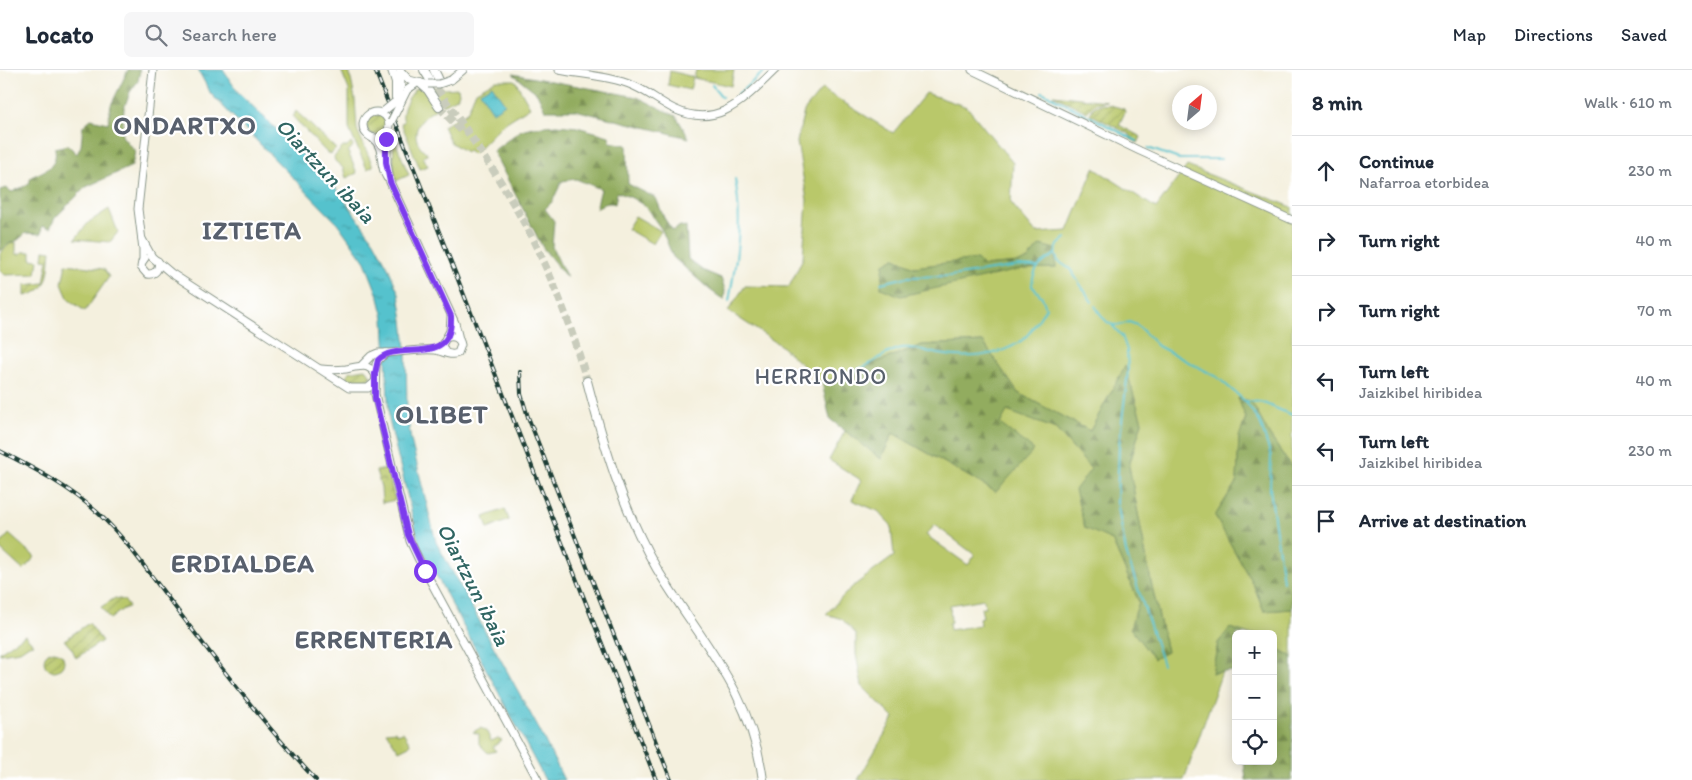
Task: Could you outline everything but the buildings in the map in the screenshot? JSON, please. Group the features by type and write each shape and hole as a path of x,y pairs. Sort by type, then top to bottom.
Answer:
{"main road":[{"path":"153,70 138,209 142,239 143,260 141,267 145,273 151,274 157,270 171,273"},
{"path":"392,70 396,82 397,102"},
{"path":"390,182 386,162 389,127 401,85 400,70"},
{"path":"400,70 405,77 439,84 450,80 463,70"},
{"path":"424,70 424,82 439,107"},
{"path":"434,70 438,74"},
{"path":"559,70 625,83 642,90 681,112 706,116 722,113 734,107 775,70"},
{"path":"972,70 1140,151 1292,220"},
{"path":"361,366 378,353 429,350 453,355 458,352 461,345 456,327 381,166 379,146 363,129 364,119 370,113 383,112 397,102 407,90 424,82"},
{"path":"383,112 389,127"},
{"path":"372,137 380,137 389,127"},
{"path":"142,239 159,266 157,270"},
{"path":"143,260 147,257 155,259 171,273 352,389 365,389 371,387 375,382"},
{"path":"445,352 442,348 450,327 451,316"},
{"path":"429,350 452,336 458,339"},
{"path":"386,353 378,360 375,374 375,398 408,535 415,552 538,780"},
{"path":"316,367 327,370 361,366 369,367 375,374"},
{"path":"344,384 342,376 347,369"},
{"path":"586,381 608,457 632,519 657,568 718,659 737,692 756,742 763,780"},
{"path":"365,389 371,392 375,398"}],"green space":[{"path":"128,70 140,70 138,81 130,92 124,108 122,136 135,151 132,166 86,187 55,218 50,228 42,226 41,234 26,233 0,251 0,190 6,188 12,192 29,184 31,177 46,170 53,164 55,148 68,145 77,154 81,146 83,126 91,119 108,123 111,105"},
{"path":"341,70 349,70 355,99 357,129 373,166 367,169 349,129 349,90"},
{"path":"696,70 734,70 731,86 694,78"},
{"path":"670,71 693,77 690,90 668,85"},
{"path":"513,74 637,97 676,116 689,138 575,110 545,110 537,93"},
{"path":"496,80 515,80 530,107 502,125 473,154 468,150 466,152 450,142 443,126 467,112 476,91"},
{"path":"442,87 444,89 458,88 457,98 443,105 431,88"},
{"path":"417,88 424,89 436,109 423,119 417,130 418,142 421,148 428,154 423,157 428,166 420,169 401,123 404,122 403,114 407,102 413,90"},
{"path":"822,89 893,133 926,93 967,107 1013,163 1011,203 1036,233 1068,231 1094,168 1156,208 1187,166 1292,207 1292,468 1270,436 1238,398 1246,418 1239,437 1237,481 1215,516 1254,586 1264,611 1292,609 1292,657 1277,648 1277,630 1236,630 1230,628 1218,643 1212,673 1222,672 1184,780 858,780 894,718 862,686 856,654 856,634 842,619 826,614 852,587 894,556 891,525 878,511 852,500 861,480 829,460 845,431 881,458 893,433 996,492 1000,424 1007,410 1056,429 1091,469 1112,540 1139,602 1131,627 1167,652 1151,582 1129,466 1142,422 1125,367 1090,431 1018,393 983,342 922,345 822,383 780,345 728,311 745,286 789,287 803,258 807,200 797,142 804,111","holes":["1040,245 1055,268 1023,269 881,288 885,264 895,258 914,267 983,266 1019,263 1028,259","935,525 975,555 968,565 926,535","984,599 985,607 981,608 983,617 979,618 980,625 950,630 950,605"]},
{"path":"1053,95 1107,101 1096,103 1087,112"},
{"path":"1100,104 1124,109 1125,112 1119,125 1141,137 1138,143 1130,139 1131,135 1090,114 1094,107"},
{"path":"296,111 336,149 331,154 327,153 293,117"},
{"path":"376,115 383,118 386,125 383,132 376,135 369,132 366,125 369,118"},
{"path":"557,125 577,127 609,136 610,142 627,145 628,184 656,198 664,218 673,231 680,226 686,227 688,259 702,270 721,278 725,290 724,300 673,257 662,230 645,206 617,192 615,204 607,203 596,209 601,189 576,179 562,181 552,202 545,209 554,221 552,247 567,278 543,248 493,151 521,130"},
{"path":"393,141 395,141 409,175 396,181 394,170"},
{"path":"351,143 353,146 348,152 357,173 346,178 343,168 335,161 334,157 343,147 347,147"},
{"path":"109,209 118,232 110,242 75,239 89,222"},
{"path":"635,216 661,231 653,244 627,229"},
{"path":"16,242 16,254 31,252 31,259 38,260 36,274 5,275 0,270 0,253 11,243"},
{"path":"1040,245 1055,249 1056,268 1023,269 901,296 881,288 884,264 895,258 914,267 977,259 983,266 1019,263 1028,259"},
{"path":"44,250 51,251 47,280 40,290 25,296 25,285 44,283 48,260 43,259"},
{"path":"66,264 104,269 109,277 85,311 69,300 62,284"},
{"path":"983,342 1018,393 1090,431 1125,366 1142,422 1129,466 1151,582 1167,652 1154,659 1130,628 1139,602 1112,540 1085,528 1075,490 1091,469 1056,429 1007,411 1000,424 1034,450 996,492 893,433 881,459 830,419 822,383 922,345"},
{"path":"364,369 371,376 368,383 353,385 348,383 346,376 349,372"},
{"path":"1238,398 1251,401 1270,436 1292,468 1292,609 1264,611 1254,586 1215,516 1237,481 1239,437 1246,418"},
{"path":"387,469 395,500 382,503 381,487 376,471"},
{"path":"505,509 509,520 488,529 484,517"},
{"path":"9,534 35,557 23,570 0,549 0,545"},
{"path":"115,598 124,600 129,607 123,609 110,619 101,607"},
{"path":"89,623 102,641 76,658 72,649 64,640"},
{"path":"1230,628 1236,630 1232,630 1232,671 1212,673 1218,643"},
{"path":"25,635 33,644 20,651 0,654 0,652"},
{"path":"1277,648 1292,657 1292,780 1246,780 1244,765 1277,765"},
{"path":"54,651 61,654 64,661 61,668 54,671 47,668 44,661 47,654"},
{"path":"480,728 486,730 491,741 498,738 502,740 493,747 496,751 488,753 479,744 479,734 473,732"},
{"path":"395,731 397,734 403,732 410,743 409,746 399,751 386,732"}],"water":[{"name":"Oiartzun ibaia","path":"198,70 223,70 238,92 332,183 374,241 388,267 399,294 403,320 406,348 407,414 411,440 436,542 540,731 564,780 545,780 419,543 389,420 384,318 379,298 365,262 338,224 211,94"},
{"path":"492,85 505,104 493,112 480,92"}],"waterway":[{"path":"738,94 766,70"},
{"path":"712,85 722,97"},
{"path":"1042,92 1137,141"},
{"path":"1148,148 1179,159 1221,159"},
{"path":"729,301 739,225 735,179"},
{"path":"1066,238 1058,245 1055,254 1058,261 1070,269 1092,302"},
{"path":"835,378 858,370 889,352 902,348 916,348 949,356 971,356 1003,350 1021,341 1035,326 1046,308 1042,297 1032,286 1034,274 1039,267 1055,254"},
{"path":"881,283 907,277 950,276 1019,266 1037,267"},
{"path":"1095,306 1109,323 1117,325 1129,322 1137,325 1158,346 1217,377 1245,401 1260,422 1271,456 1270,489 1283,581"},
{"path":"1112,325 1122,336 1127,350 1128,371 1119,446 1117,502 1126,552 1163,665"},
{"path":"1245,401 1261,402 1292,415"}],"tunnel":[{"path":"430,79 471,136 522,218 554,286 572,333 587,381"},
{"path":"439,107 464,133"}],"railway":[{"path":"375,70 656,780"},
{"path":"520,372 521,394 528,417 671,780"},
{"path":"0,451 64,487 88,504 110,524 243,695 316,780"}],"district":[{"name":"ONDARTXO","path":"185,125"},
{"name":"IZTIETA","path":"252,230"},
{"name":"HERRIONDO","path":"821,376"},
{"name":"OLIBET","path":"442,414"},
{"name":"ERDIALDEA","path":"243,563"},
{"name":"ERRENTERIA","path":"374,639"}],"route":[{"path":"386,139 386,162 390,182 451,316 450,331 440,344 429,350 386,353 376,364 375,398 408,535 425,571"}]}
